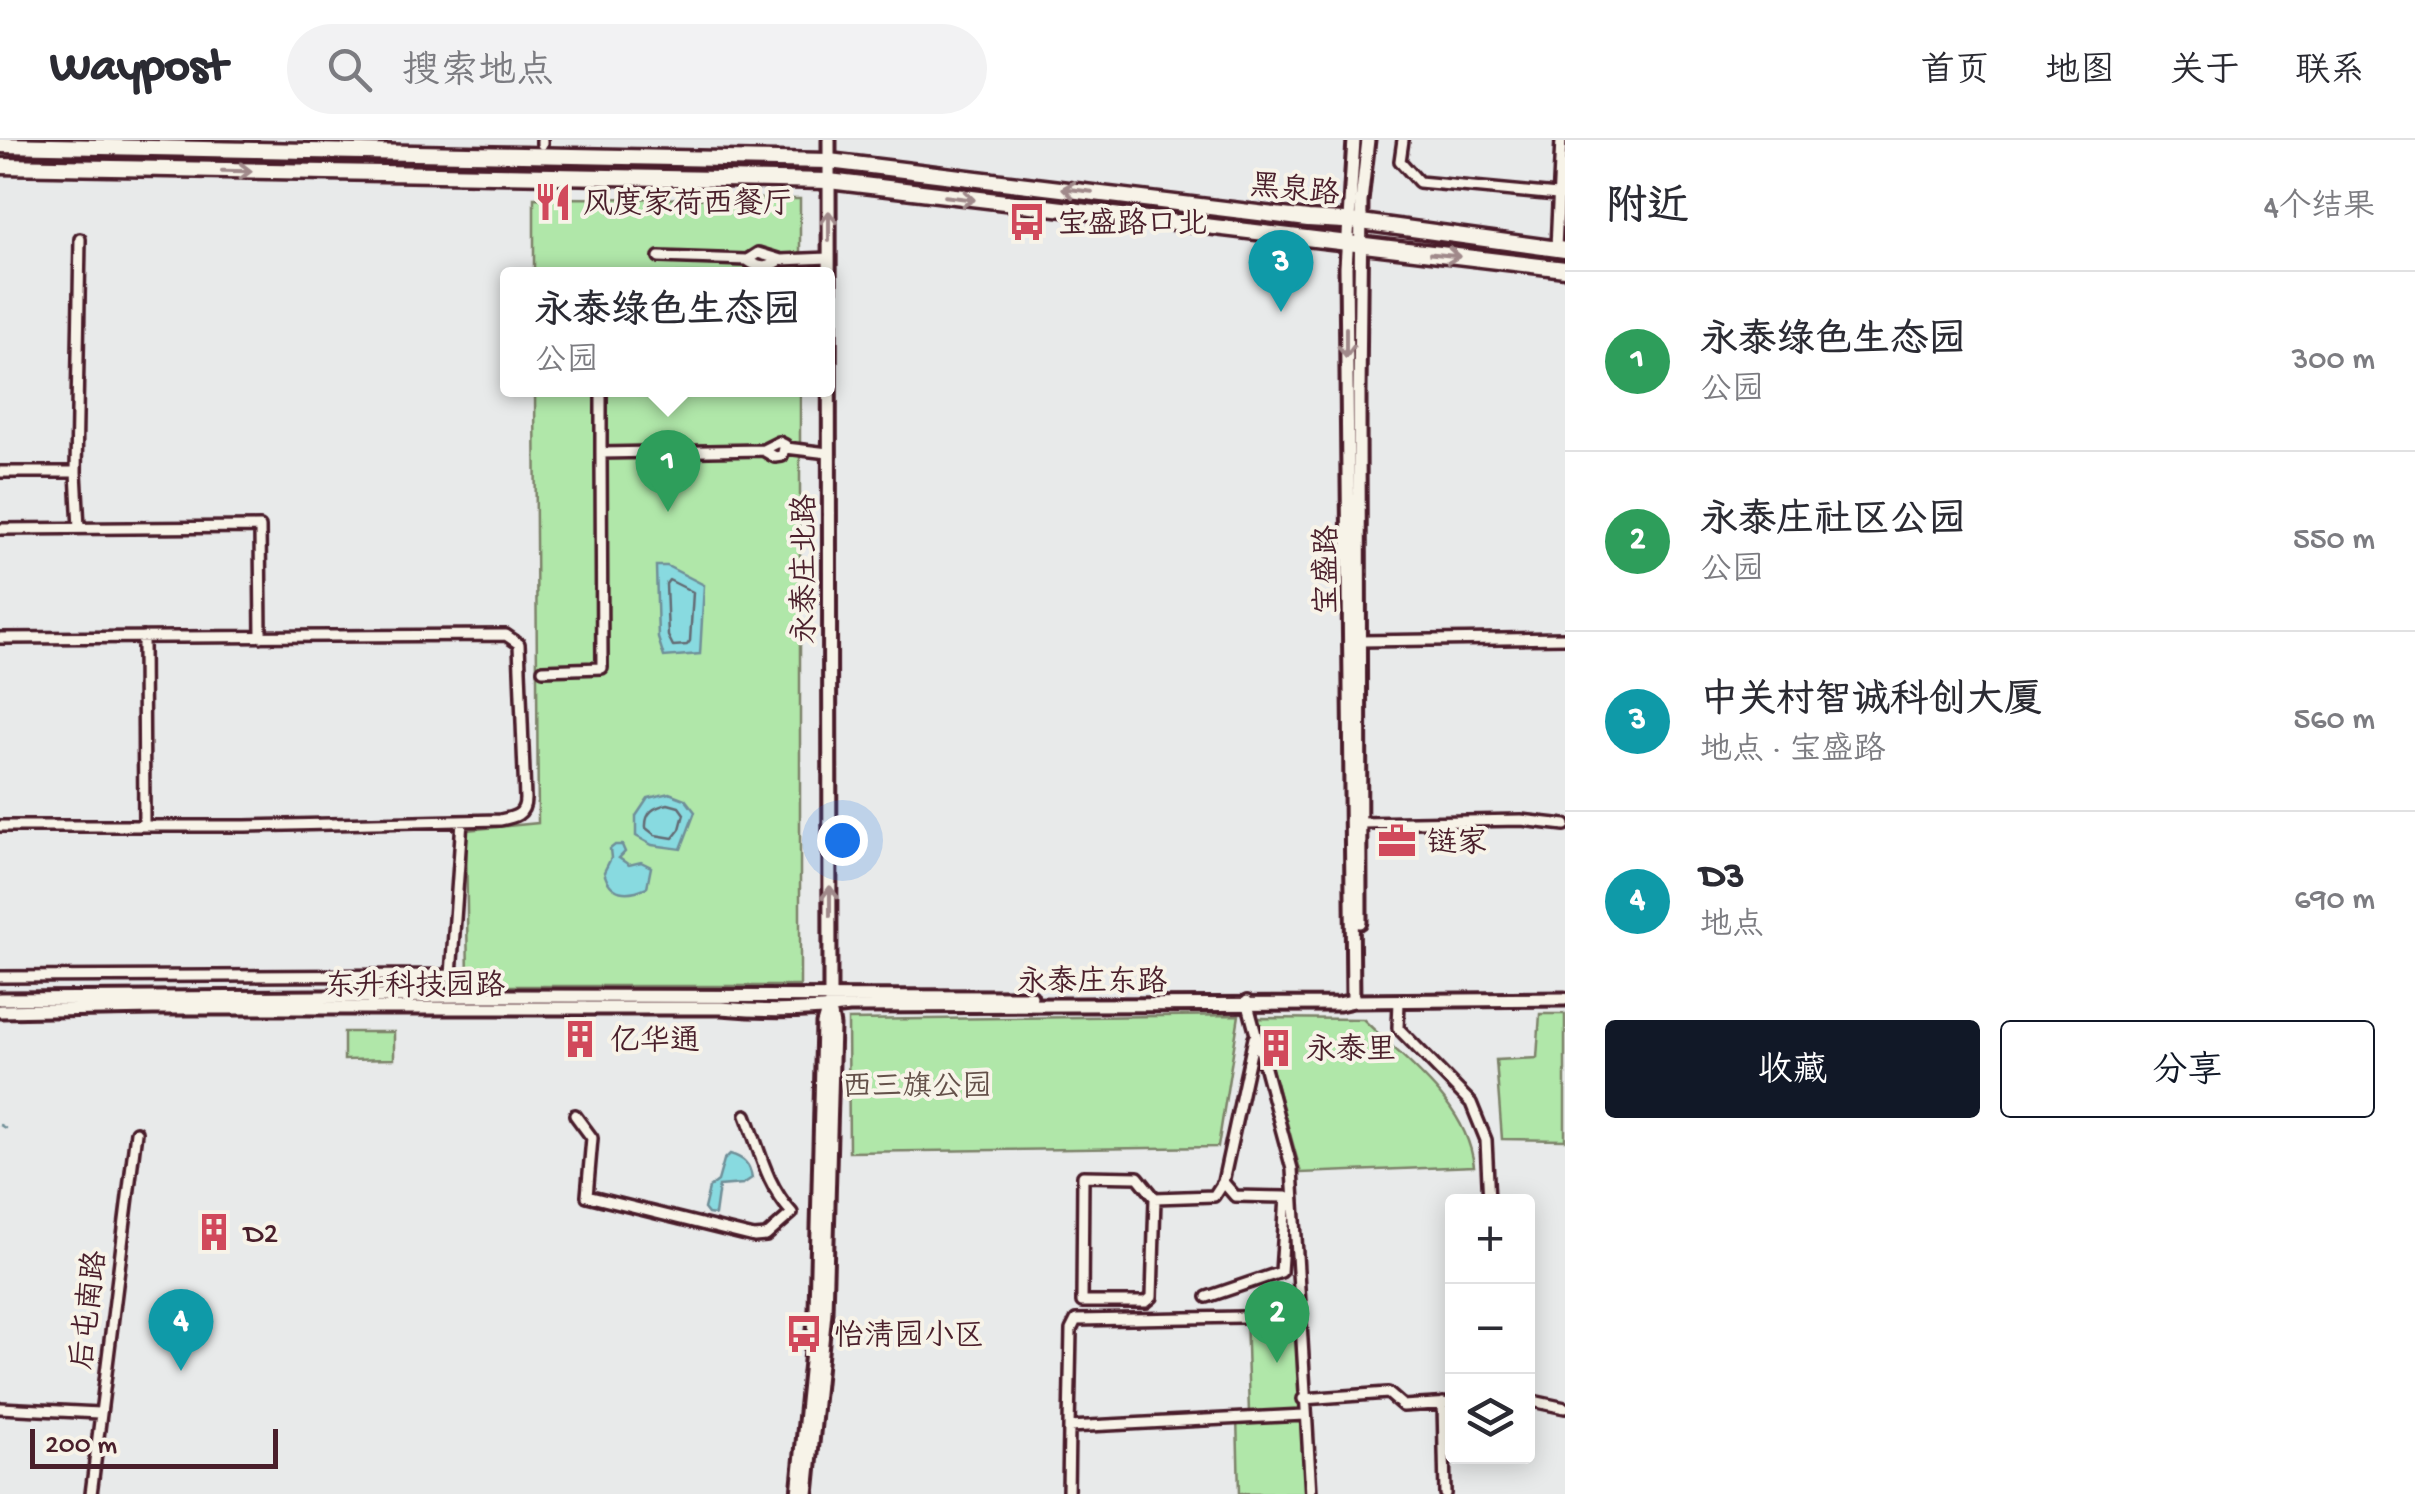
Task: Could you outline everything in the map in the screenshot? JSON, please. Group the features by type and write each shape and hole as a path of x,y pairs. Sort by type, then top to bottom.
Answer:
{"main road":[{"name":"黑泉路","path":"0,144 828,161 1355,221 1560,249"},
{"name":"黑泉路","path":"0,166 829,181 1565,268"}],"street":[{"name":"永泰庄北路","path":"828,267 829,140"},
{"name":"宝盛路","path":"1354,140 1358,1001"},
{"name":"宝盛路","path":"1355,221 1368,140"},
{"path":"1402,140 1400,161 1419,182 1556,196"},
{"path":"1560,249 1556,196 1561,140"},
{"path":"79,528 76,472 80,239"},
{"name":"宝盛路","path":"1354,245 1361,822 1358,1001"},
{"path":"659,257 747,260 758,252 781,260 828,258"},
{"path":"543,670 602,668 601,397"},
{"name":"永泰庄北路","path":"807,1494 825,1312 833,1026 829,1005 828,397"},
{"path":"600,454 763,450 779,442 786,448 828,453"},
{"path":"0,472 76,472"},
{"path":"0,529 260,527 261,637"},
{"path":"0,638 506,635 519,644 525,808 512,818 462,820 0,826"},
{"path":"143,637 144,825"},
{"path":"1360,641 1565,638"},
{"path":"0,977 452,975 462,820"},
{"path":"1361,822 1521,820 1565,825"},
{"name":"东升科技园路","path":"0,999 474,996 829,1005"},
{"name":"永泰庄东路","path":"829,1005 1338,1004 1565,999"},
{"path":"1399,1000 1398,1028 1470,1103 1486,1140 1489,1194"},
{"path":"1068,1427 1304,1416 1292,1169 1247,1002 1254,1038 1224,1182 1214,1196 1155,1198"},
{"name":"永泰庄北路","path":"798,1494 816,1310 823,1024 829,1005"},
{"name":"东升科技园路","path":"0,1012 153,1008 721,1008 760,1012 829,1005"},
{"path":"575,1116 592,1138 587,1196 754,1237 766,1236 792,1213 777,1196 760,1162 746,1115"},
{"name":"后屯南路","path":"91,1494 136,1132"},
{"path":"1083,1176 1138,1176 1155,1198 1152,1297 1146,1302 1082,1302 1083,1176"},
{"path":"1207,1297 1281,1272 1286,1197 1235,1196 1224,1182"},
{"path":"1068,1494 1071,1330 1076,1320 1242,1317"},
{"path":"1303,1396 1388,1393 1403,1406 1445,1403"},
{"path":"1303,1396 1311,1494"},
{"path":"1535,1402 1565,1408"},
{"path":"0,1408 99,1414"},
{"path":"1444,1494 1445,1464"}],"green space":[{"path":"534,198 800,199 800,267 534,267"},
{"path":"535,397 800,397 800,986 468,986 466,830 538,823"},
{"path":"1540,1014 1565,1014 1565,1140 1502,1139 1496,1060 1537,1058"},
{"name":"西三旗公园","path":"1239,1015 1218,1147 849,1152 848,1020"},
{"path":"1258,1018 1363,1019 1447,1103 1469,1143 1474,1166 1301,1173"},
{"path":"344,1032 394,1032 394,1059 344,1060"},
{"path":"1305,1309 1311,1494 1239,1494 1237,1416 1249,1414 1246,1311"}],"water":[{"path":"656,566 667,566 704,585 700,654 664,657 658,638"},
{"path":"669,793 685,799 695,812 681,849 652,845 636,836 636,816 648,798"},
{"path":"622,845 625,852 619,858 629,865 641,862 651,867 647,887 620,892 610,885 604,872 611,858 610,849"},
{"path":"730,1154 746,1162 752,1178 743,1184 719,1186 715,1215 708,1214 704,1209 709,1188 718,1181 724,1160"}],"waterway":[{"path":"0,1125 5,1128"}],"place":[{"name":"风度家荷西餐厅","path":"553,202"},
{"name":"宝盛路口北","path":"1027,222"},
{"name":"中关村智诚科创大厦","path":"1281,312"},
{"name":"永泰绿色生态园","path":"668,512"},
{"name":"链家","path":"1397,841"},
{"name":"亿华通","path":"580,1039"},
{"name":"永泰里","path":"1276,1048"},
{"name":"D2","path":"214,1232"},
{"name":"怡清园小区","path":"804,1334"},
{"name":"永泰庄社区公园","path":"1277,1363"},
{"name":"D3","path":"181,1371"}]}
